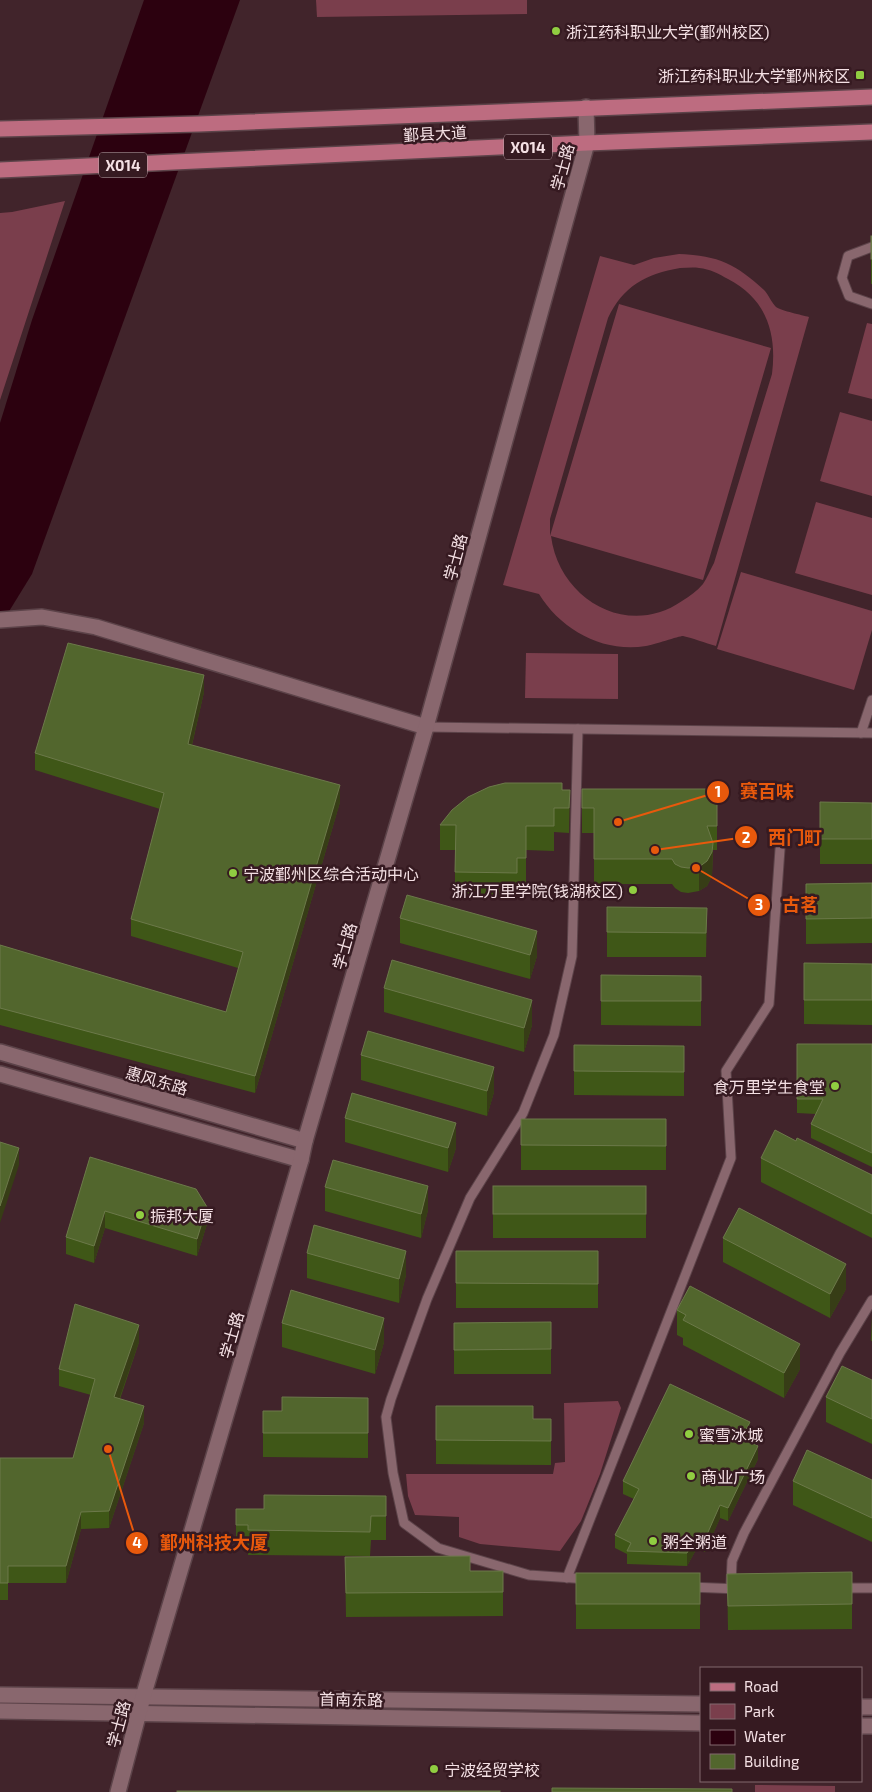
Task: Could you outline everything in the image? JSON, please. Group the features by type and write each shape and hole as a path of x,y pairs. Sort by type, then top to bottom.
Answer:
{"main road":[{"name":"鄞县大道","path":"0,129 199,124 872,97"},
{"name":"鄞县大道","path":"0,170 872,132"}],"street":[{"name":"学士路","path":"118,1792 143,1697 426,727 587,143 586,107"},
{"path":"0,620 42,618 96,627 426,727"},
{"name":"惠风东路","path":"0,1052 305,1141"},
{"path":"0,1074 301,1160"},
{"name":"首南东路","path":"0,1695 700,1704"},
{"name":"首南东路","path":"0,1711 700,1723"}],"lane":[{"path":"872,247 848,256 842,278 849,296 872,304"},
{"path":"861,733 872,700"},
{"path":"426,727 872,733"},
{"path":"578,729 572,956 554,1035 523,1113 470,1198 427,1299 386,1417 393,1473 404,1523 438,1548 528,1575 597,1580"},
{"path":"567,1578 731,1158 726,1071 769,1004 780,849"},
{"path":"731,1590 732,1561 744,1533 840,1353 872,1300"},
{"path":"685,1587 731,1590 750,1589"},
{"path":"834,1588 872,1588"}],"green space":[{"path":"316,0 527,0 527,14 317,17"},
{"path":"65,201 0,400 0,213"},
{"path":"679,254 717,259 736,268 755,282 765,291 776,307 809,317 716,646 683,636 649,645 630,647 614,646 599,642 571,628 548,607 539,594 503,585 600,256 634,265 654,258","holes":["682,268 707,269 741,287 752,297 760,307 771,332 773,345 772,374 714,563 703,584 685,599 661,612 639,616 618,614 599,606 581,594 567,578 557,558 551,536 703,580 771,348 619,304 550,536 550,519 608,318 621,298 637,283 657,274"]},
{"path":"867,323 872,324 872,399 848,393"},
{"path":"840,412 872,421 872,496 820,481"},
{"path":"816,502 872,518 872,595 795,573"},
{"path":"741,572 872,611 872,630 854,690 717,649"},
{"path":"526,653 618,654 618,699 525,698"},
{"path":"618,1401 621,1408 600,1474 581,1521 560,1551 480,1544 459,1537 459,1517 415,1515 408,1496 406,1474 553,1474 555,1463 565,1462 564,1403"},
{"path":"755,1785 835,1786 835,1792 755,1792"}],"water":[{"path":"144,0 240,0 32,574 0,626 0,423 32,320"}],"building":[{"path":"872,236 872,259 871,259"},
{"name":"宁波鄞州区综合活动中心","path":"68,643 204,675 188,744 340,785 255,1076 0,1008 0,945 226,1012 243,952 131,919 164,793 35,753"},
{"path":"505,783 562,783 562,790 570,790 569,808 554,808 554,826 526,826 526,858 517,858 517,873 455,872 456,825 440,825 452,810 468,797 489,787"},
{"path":"582,789 717,789 717,826 707,826 713,843 712,852 707,861 699,867 688,868 675,864 672,859 594,859 594,808 582,808"},
{"path":"820,802 872,803 872,839 820,839"},
{"path":"872,883 872,918 806,919 806,884"},
{"path":"407,895 537,931 530,955 400,918"},
{"path":"607,907 707,908 706,933 607,932"},
{"path":"392,960 532,1000 524,1028 384,988"},
{"path":"804,963 872,964 872,1000 804,1000"},
{"path":"601,975 701,976 701,1001 601,1001"},
{"path":"368,1031 494,1067 487,1091 361,1055"},
{"name":"食万里学生食堂","path":"797,1044 872,1044 872,1153 811,1124 823,1099 797,1099"},
{"path":"574,1045 684,1046 684,1072 574,1071"},
{"path":"352,1093 456,1123 448,1148 345,1118"},
{"path":"521,1119 666,1119 666,1146 521,1145"},
{"path":"775,1130 796,1141 797,1138 872,1175 872,1214 761,1158"},
{"path":"0,1142 19,1148 0,1206"},
{"name":"振邦大厦","path":"90,1157 196,1189 207,1207 197,1239 105,1211 94,1246 66,1237"},
{"path":"333,1160 428,1186 421,1214 325,1187"},
{"path":"493,1186 646,1186 646,1214 493,1214"},
{"path":"739,1208 846,1264 830,1294 723,1238"},
{"path":"314,1225 406,1251 399,1279 307,1253"},
{"path":"456,1251 598,1251 598,1284 456,1283"},
{"path":"690,1286 800,1344 784,1373 683,1320 686,1315 677,1310"},
{"path":"291,1290 384,1318 375,1350 282,1323"},
{"path":"75,1304 139,1325 114,1397 144,1406 109,1511 81,1512 66,1566 8,1566 8,1583 0,1583 0,1458 73,1458 95,1379 59,1369"},
{"path":"551,1322 551,1349 454,1350 454,1323"},
{"path":"842,1366 872,1380 872,1419 826,1397"},
{"name":"商业广场","path":"670,1384 750,1422 742,1437 758,1446 728,1508 720,1505 705,1539 697,1535 687,1553 627,1551 631,1543 615,1535 639,1489 623,1481"},
{"path":"282,1397 368,1398 368,1433 263,1433 263,1411 282,1411"},
{"path":"436,1406 533,1406 533,1419 551,1419 551,1441 436,1440"},
{"path":"807,1450 872,1480 872,1518 793,1481"},
{"path":"264,1495 386,1496 386,1516 371,1516 370,1532 248,1530 248,1525 236,1525 236,1509 264,1509"},
{"path":"470,1556 470,1571 503,1571 503,1592 346,1593 345,1557"},
{"path":"852,1572 852,1604 728,1606 727,1574"},
{"path":"576,1573 700,1573 700,1604 576,1604"},
{"path":"552,1788 732,1789 732,1792 552,1792"},
{"path":"500,1791 500,1792 177,1792"}],"place":[{"name":"浙江药科职业大学(鄞州校区)","path":"556,31"},
{"name":"浙江药科职业大学鄞州校区","path":"860,75"},
{"name":"赛百味","path":"618,822"},
{"name":"西门町","path":"655,850"},
{"name":"古茗","path":"696,868"},
{"name":"宁波鄞州区综合活动中心","path":"233,873"},
{"name":"浙江万里学院(钱湖校区)","path":"633,890"},
{"name":"食万里学生食堂","path":"835,1086"},
{"name":"振邦大厦","path":"140,1215"},
{"name":"蜜雪冰城","path":"689,1434"},
{"name":"鄞州科技大厦","path":"108,1449"},
{"name":"商业广场","path":"691,1476"},
{"name":"粥全粥道","path":"653,1541"},
{"name":"宁波经贸学校","path":"434,1769"}]}
